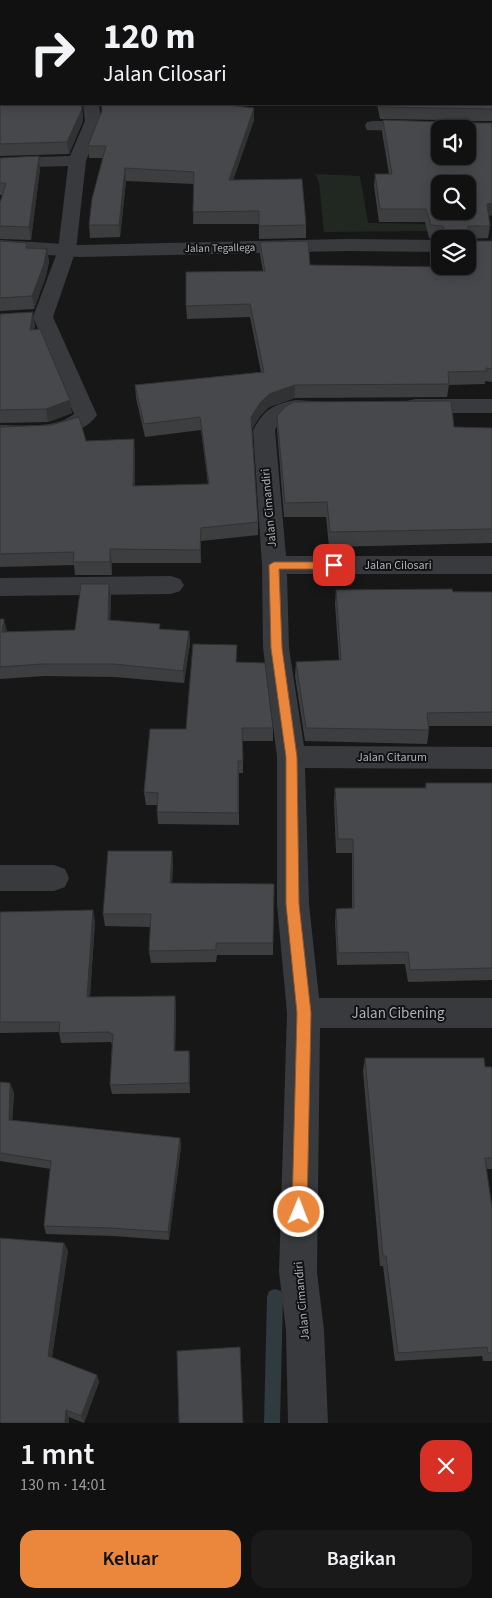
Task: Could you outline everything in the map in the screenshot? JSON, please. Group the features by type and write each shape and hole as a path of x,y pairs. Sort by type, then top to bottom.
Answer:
{"street":[{"path":"0,432 45,430 78,423 86,415 35,317 73,251 76,161 93,121 91,105"},
{"path":"373,126 492,128"},
{"path":"0,163 76,161"},
{"name":"Jalan Tegallega","path":"0,246 73,251 347,245 431,246"},
{"path":"384,406 492,406"},
{"name":"Jalan Cimandiri","path":"308,1423 305,1330 298,1272 304,1013 293,904 291,757 276,648 274,565 264,430 270,419 281,410 295,407 344,407"},
{"name":"Jalan Cilosari","path":"274,565 492,566"},
{"path":"0,587 171,585"},
{"name":"Jalan Citarum","path":"291,757 492,758"},
{"path":"0,878 54,878"},
{"name":"Jalan Cibening","path":"304,1013 492,1013"}],"shaded area":[{"path":"315,174 360,176 368,223 431,224 433,230 324,232 319,182"}],"building":[{"path":"0,105 81,105 82,109 67,142 0,144"},
{"path":"101,105 226,105 254,108 229,180 302,179 306,225 259,226 259,211 193,212 194,172 125,168 119,225 89,225 92,199 106,146 88,146 102,110"},
{"path":"380,105 492,105 492,109 381,107"},
{"path":"443,119 468,120 442,120"},
{"path":"383,120 431,122 431,165 476,165 476,123 492,123 492,203 487,204 490,226 468,226 468,230 444,230 442,226 431,225 426,209 380,209 375,174 392,174"},
{"path":"39,156 29,227 0,226 0,203 6,183 0,183 0,158"},
{"path":"0,241 27,243 26,248 47,249 44,264 32,296 0,298"},
{"path":"308,241 310,265 431,267 431,275 476,275 476,241 492,241 492,369 486,368 487,371 448,372 449,384 295,385 269,394 260,403 251,417 258,522 201,528 200,550 110,549 110,562 73,562 74,552 0,554 0,427 51,425 79,417 86,441 134,439 133,486 209,484 200,417 144,424 135,385 264,372 250,304 186,306 186,272 265,271 260,242"},
{"path":"33,312 30,330 40,329 70,400 46,409 0,410 0,314"},
{"path":"451,401 454,427 492,428 492,529 330,532 327,502 285,503 277,416 285,407 293,402"},
{"path":"81,584 109,584 108,620 160,624 159,629 189,631 183,671 114,664 42,664 0,667 0,619 4,619 2,632 75,630"},
{"path":"452,589 453,592 492,592 492,712 427,713 429,730 306,728 296,662 341,660 336,590"},
{"path":"193,644 237,645 236,662 265,663 273,728 242,728 243,761 238,761 238,813 157,812 158,793 144,792 150,729 186,729"},
{"path":"426,783 492,783 492,968 410,970 408,952 338,953 336,909 354,908 353,839 338,839 335,788 426,788"},
{"path":"108,851 172,851 170,883 274,884 273,943 216,943 216,950 149,951 151,914 103,914"},
{"path":"93,910 87,997 175,996 174,1051 189,1051 189,1083 110,1085 113,1034 110,1034 110,1032 59,1033 60,1022 0,1022 0,912"},
{"path":"365,1058 484,1058 485,1067 492,1067 492,1158 485,1158 492,1208 492,1353 488,1353 487,1347 398,1353 386,1256 383,1256"},
{"path":"0,1082 10,1083 9,1120 180,1138 168,1232 44,1226 51,1161 0,1153"},
{"path":"0,1238 64,1243 48,1356 97,1375 81,1416 66,1410 65,1423 0,1423"},
{"path":"240,1347 243,1423 179,1423 177,1351"}],"waterway":[{"path":"272,1423 275,1297"}],"route":[{"path":"299,1212 304,1013 293,904 291,757 276,648 274,565 334,565"}]}
